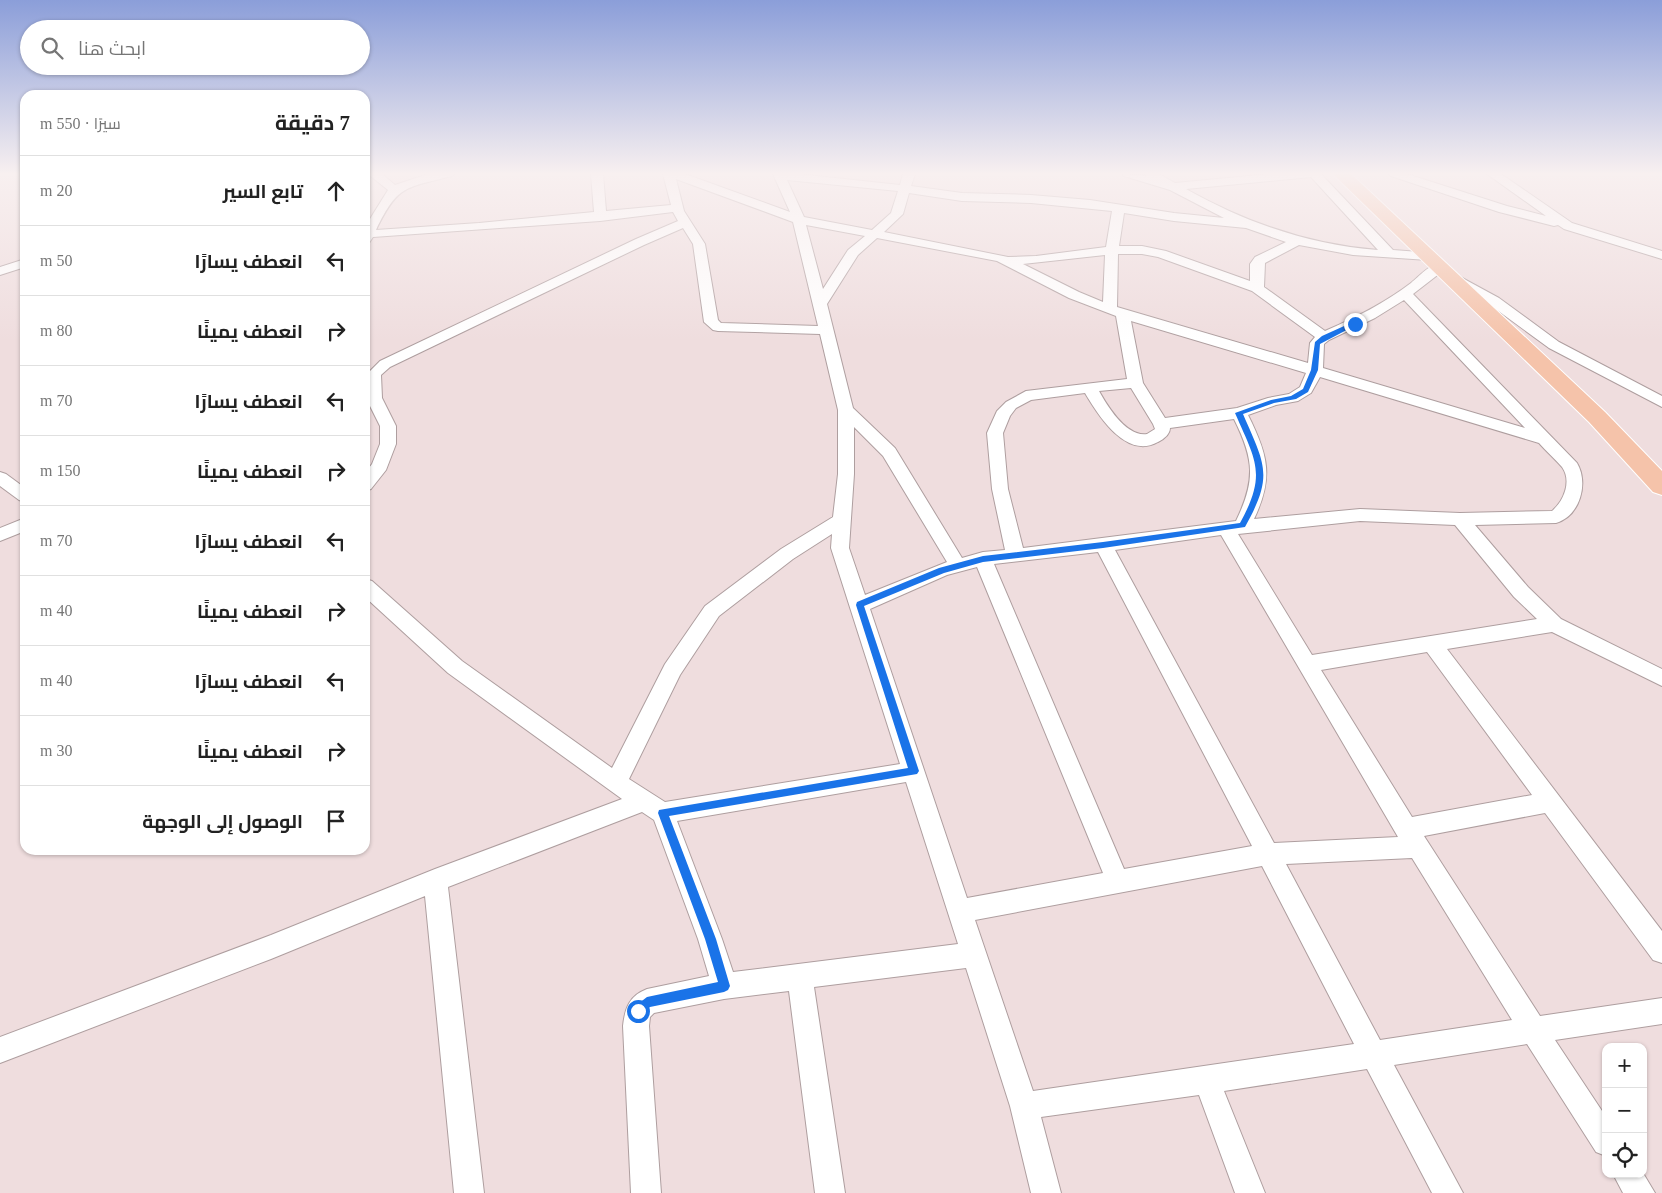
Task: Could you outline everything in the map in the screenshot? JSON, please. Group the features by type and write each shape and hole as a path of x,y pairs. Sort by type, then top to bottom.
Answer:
{"highway":[{"path":"1400,230 1597,417 1662,486"}],"street":[{"path":"370,237 449,230"},
{"path":"370,479 380,466 388,444 388,426 374,398 374,374 385,364 670,230"},
{"path":"689,230 699,244 708,287 709,319 714,325 826,330"},
{"path":"801,230 846,410 846,474 840,548 1024,1106 1046,1193"},
{"path":"846,230 958,249 1007,260 1026,261 1111,250 1142,250 1161,254 1257,288 1324,338"},
{"path":"820,304 850,255 879,230"},
{"path":"1088,388 1110,421 1138,440 1144,441 1163,430 1135,383 1116,312 1111,250 1113,230"},
{"path":"1266,230 1342,250 1388,253 1438,266 1494,301 1554,345 1662,402"},
{"path":"1366,230 1388,253"},
{"path":"1580,230 1662,255"},
{"path":"1257,288 1257,264 1260,260 1299,240"},
{"path":"1007,260 1074,295 1116,312 1547,440"},
{"path":"0,271 20,264"},
{"path":"1161,424 1239,413 1273,401 1293,398 1306,390 1314,370 1317,343 1376,313 1405,294 1438,266"},
{"path":"860,605 942,570 983,559 1103,545 1234,526 1360,515 1460,519 1556,517 1572,502 1575,486 1571,467 1405,294"},
{"path":"1015,554 1000,489 998,470 995,433 1003,414 1011,405 1026,396 1135,383"},
{"path":"846,410 889,452 918,497 958,566"},
{"path":"1234,526 1256,501 1260,482 1260,462 1239,413"},
{"path":"0,478 20,492"},
{"path":"1460,519 1521,592 1554,624 1662,678"},
{"path":"616,782 672,670 712,611 788,554 841,520"},
{"path":"0,535 20,526"},
{"path":"1234,526 1306,664 1411,838 1532,1030 1602,1136"},
{"path":"1103,545 1192,708 1372,1054 1448,1193"},
{"path":"983,559 1118,882"},
{"path":"370,590 455,667 653,807 710,939 724,986"},
{"path":"1306,664 1554,624"},
{"path":"1432,644 1662,951"},
{"path":"0,1050 271,947 435,880 653,807 914,771"},
{"path":"960,911 1268,854 1411,838 1550,802"},
{"path":"435,880 469,1193"},
{"path":"646,1193 636,1026 638,1011 647,1002 724,986 800,978 974,954"},
{"path":"800,978 830,1193"},
{"path":"1024,1106 1207,1081 1372,1054 1662,1011"},
{"path":"1207,1081 1250,1193"},
{"path":"1630,1178 1640,1193"}],"route":[{"path":"638,1011 647,1002 724,986 710,939 663,813 914,771 860,605 942,570 983,559 1243,526 1256,501 1260,482 1260,462 1239,413 1273,401 1293,398 1306,390 1314,370 1317,343 1355,324"}]}
